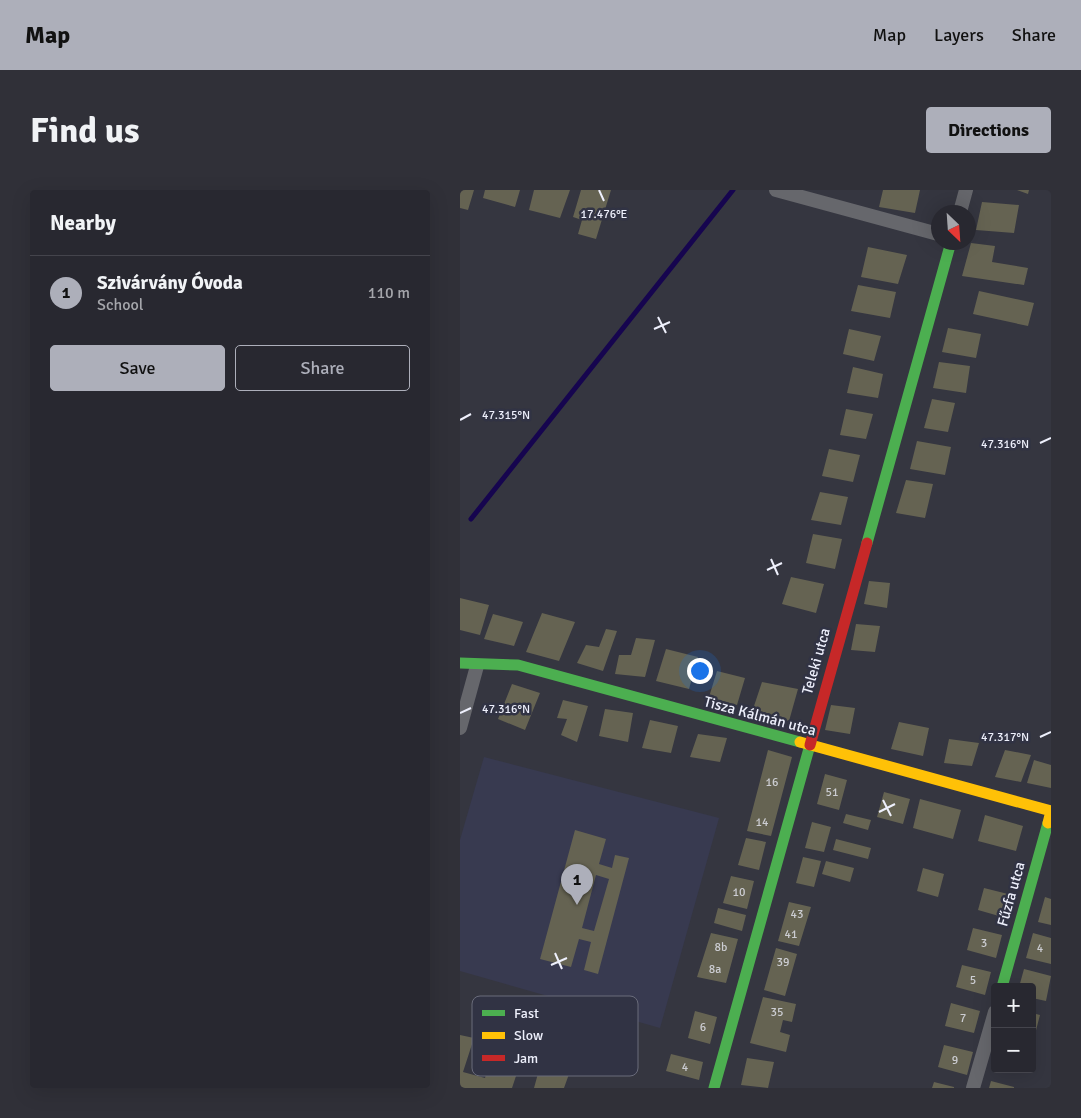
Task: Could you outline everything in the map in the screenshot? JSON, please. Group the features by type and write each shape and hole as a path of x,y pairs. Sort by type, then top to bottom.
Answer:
{"street":[{"path":"776,190 931,232"},
{"path":"962,205 966,190"},
{"name":"Teleki utca","path":"714,1088 949,250"},
{"name":"Tisza Kálmán utca","path":"460,663 477,666 518,665 1051,811"},
{"path":"460,728 477,666"},
{"name":"Fűzfa utca","path":"1003,983 1051,811"},
{"path":"973,1088 991,1026"}],"shaded area":[{"path":"484,757 719,818 660,1028 638,1022 638,996 548,996 460,971 460,840"}],"building":[{"path":"460,190 474,190 468,210 460,208"},
{"path":"485,190 520,190 515,207 483,198"},
{"path":"534,190 570,190 560,218 529,210"},
{"path":"581,190 611,190 596,239 578,234 582,220 573,217"},
{"path":"883,190 920,190 915,213 879,207"},
{"path":"1017,190 1029,190 1028,194"},
{"path":"982,202 1019,205 1014,233 976,230"},
{"path":"976,244 995,246 992,262 1028,268 1024,285 962,276 969,250 976,250"},
{"path":"868,247 907,255 898,284 861,277"},
{"path":"858,285 896,292 890,318 851,311"},
{"path":"979,291 1034,303 1028,326 973,314"},
{"path":"948,328 981,334 976,358 942,352"},
{"path":"849,329 881,336 874,361 843,354"},
{"path":"939,362 970,366 966,393 933,388"},
{"path":"853,367 883,374 878,398 847,393"},
{"path":"932,399 955,403 948,432 924,428"},
{"path":"846,409 873,414 866,439 840,435"},
{"path":"917,441 951,447 945,475 910,469"},
{"path":"829,449 860,455 853,482 822,476"},
{"path":"906,480 933,484 925,518 896,513"},
{"path":"820,492 848,497 841,525 811,520"},
{"path":"813,534 842,539 835,569 806,563"},
{"path":"791,577 824,584 816,613 782,604"},
{"path":"869,581 890,583 887,608 864,604"},
{"path":"460,598 489,605 480,635 460,630"},
{"path":"542,613 575,622 559,661 526,652"},
{"path":"493,614 523,622 514,646 484,639"},
{"path":"856,624 880,626 875,652 851,650"},
{"path":"606,629 617,631 603,671 577,663 586,645 599,647"},
{"path":"636,638 655,640 645,677 615,674 619,655 631,655"},
{"path":"666,649 698,657 689,689 656,681"},
{"path":"717,671 745,678 737,705 709,697"},
{"path":"762,682 798,689 789,721 752,712"},
{"path":"512,684 540,693 525,730 498,719"},
{"path":"563,700 588,706 577,742 561,735 567,719 557,718"},
{"path":"831,705 855,708 850,734 825,730"},
{"path":"605,709 633,713 628,742 599,736"},
{"path":"650,720 678,726 671,753 642,748"},
{"path":"899,722 929,728 923,756 891,749"},
{"path":"698,734 727,738 720,762 690,757"},
{"path":"949,739 979,743 972,766 944,763"},
{"path":"768,750 792,757 771,836 747,831"},
{"path":"1005,750 1031,755 1021,782 995,777"},
{"path":"1034,760 1051,765 1051,788 1027,783"},
{"path":"825,774 847,780 839,810 817,804"},
{"path":"884,792 910,799 903,824 877,817"},
{"path":"920,799 961,810 953,839 913,828"},
{"path":"846,814 871,820 868,830 843,823"},
{"path":"985,815 1023,826 1016,851 978,841"},
{"path":"812,822 831,827 824,852 805,848"},
{"path":"575,830 606,839 599,864 612,868 615,855 629,858 598,974 584,970 591,942 579,939 571,967 540,959","holes":["596,875 609,879 594,931 582,928"]},
{"path":"746,838 766,842 759,870 738,865"},
{"path":"836,839 871,848 868,859 833,850"},
{"path":"803,857 821,861 814,887 796,883"},
{"path":"826,861 854,868 850,882 822,874"},
{"path":"923,868 944,874 938,897 917,891"},
{"path":"731,876 754,881 747,909 723,903"},
{"path":"984,888 1012,895 1006,918 978,910"},
{"path":"1045,897 1051,899 1051,925 1038,922"},
{"path":"789,902 811,907 799,946 778,941"},
{"path":"718,908 746,915 742,931 714,923"},
{"path":"973,928 1002,935 996,958 967,950"},
{"path":"711,933 738,939 726,983 697,977"},
{"path":"1033,933 1051,938 1051,964 1026,958"},
{"path":"776,948 797,954 785,996 764,990"},
{"path":"962,965 991,972 985,995 956,987"},
{"path":"1024,969 1051,976 1046,1001 1036,999 1036,983 1020,983"},
{"path":"763,997 796,1004 792,1022 783,1020 780,1032 790,1035 786,1052 750,1043"},
{"path":"951,1003 980,1011 974,1033 945,1026"},
{"path":"695,1011 717,1017 710,1044 688,1038"},
{"path":"1036,1014 1040,1015 1036,1030"},
{"path":"460,1035 472,1038 472,1044 463,1072 485,1078 486,1076 516,1076 512,1088 460,1088"},
{"path":"944,1045 973,1052 967,1075 938,1067"},
{"path":"671,1054 703,1062 699,1080 666,1071"},
{"path":"747,1058 774,1062 768,1088 741,1085"},
{"path":"537,1076 568,1076 564,1088 534,1088"},
{"path":"991,1081 1014,1087 1014,1088 989,1088"},
{"path":"934,1082 954,1087 954,1088 932,1088"}],"waterway":[{"path":"471,519 733,190"}],"traffic: fast":[{"path":"867,543 949,250"},
{"path":"460,663 518,665 800,742"},
{"path":"714,1088 810,745"},
{"path":"1003,983 1048,823"}],"traffic: slow":[{"path":"800,742 1051,811 1048,823"}],"traffic: jam":[{"path":"810,745 867,543"}],"place":[{"name":"Szivárvány Óvoda","path":"577,905"}]}
